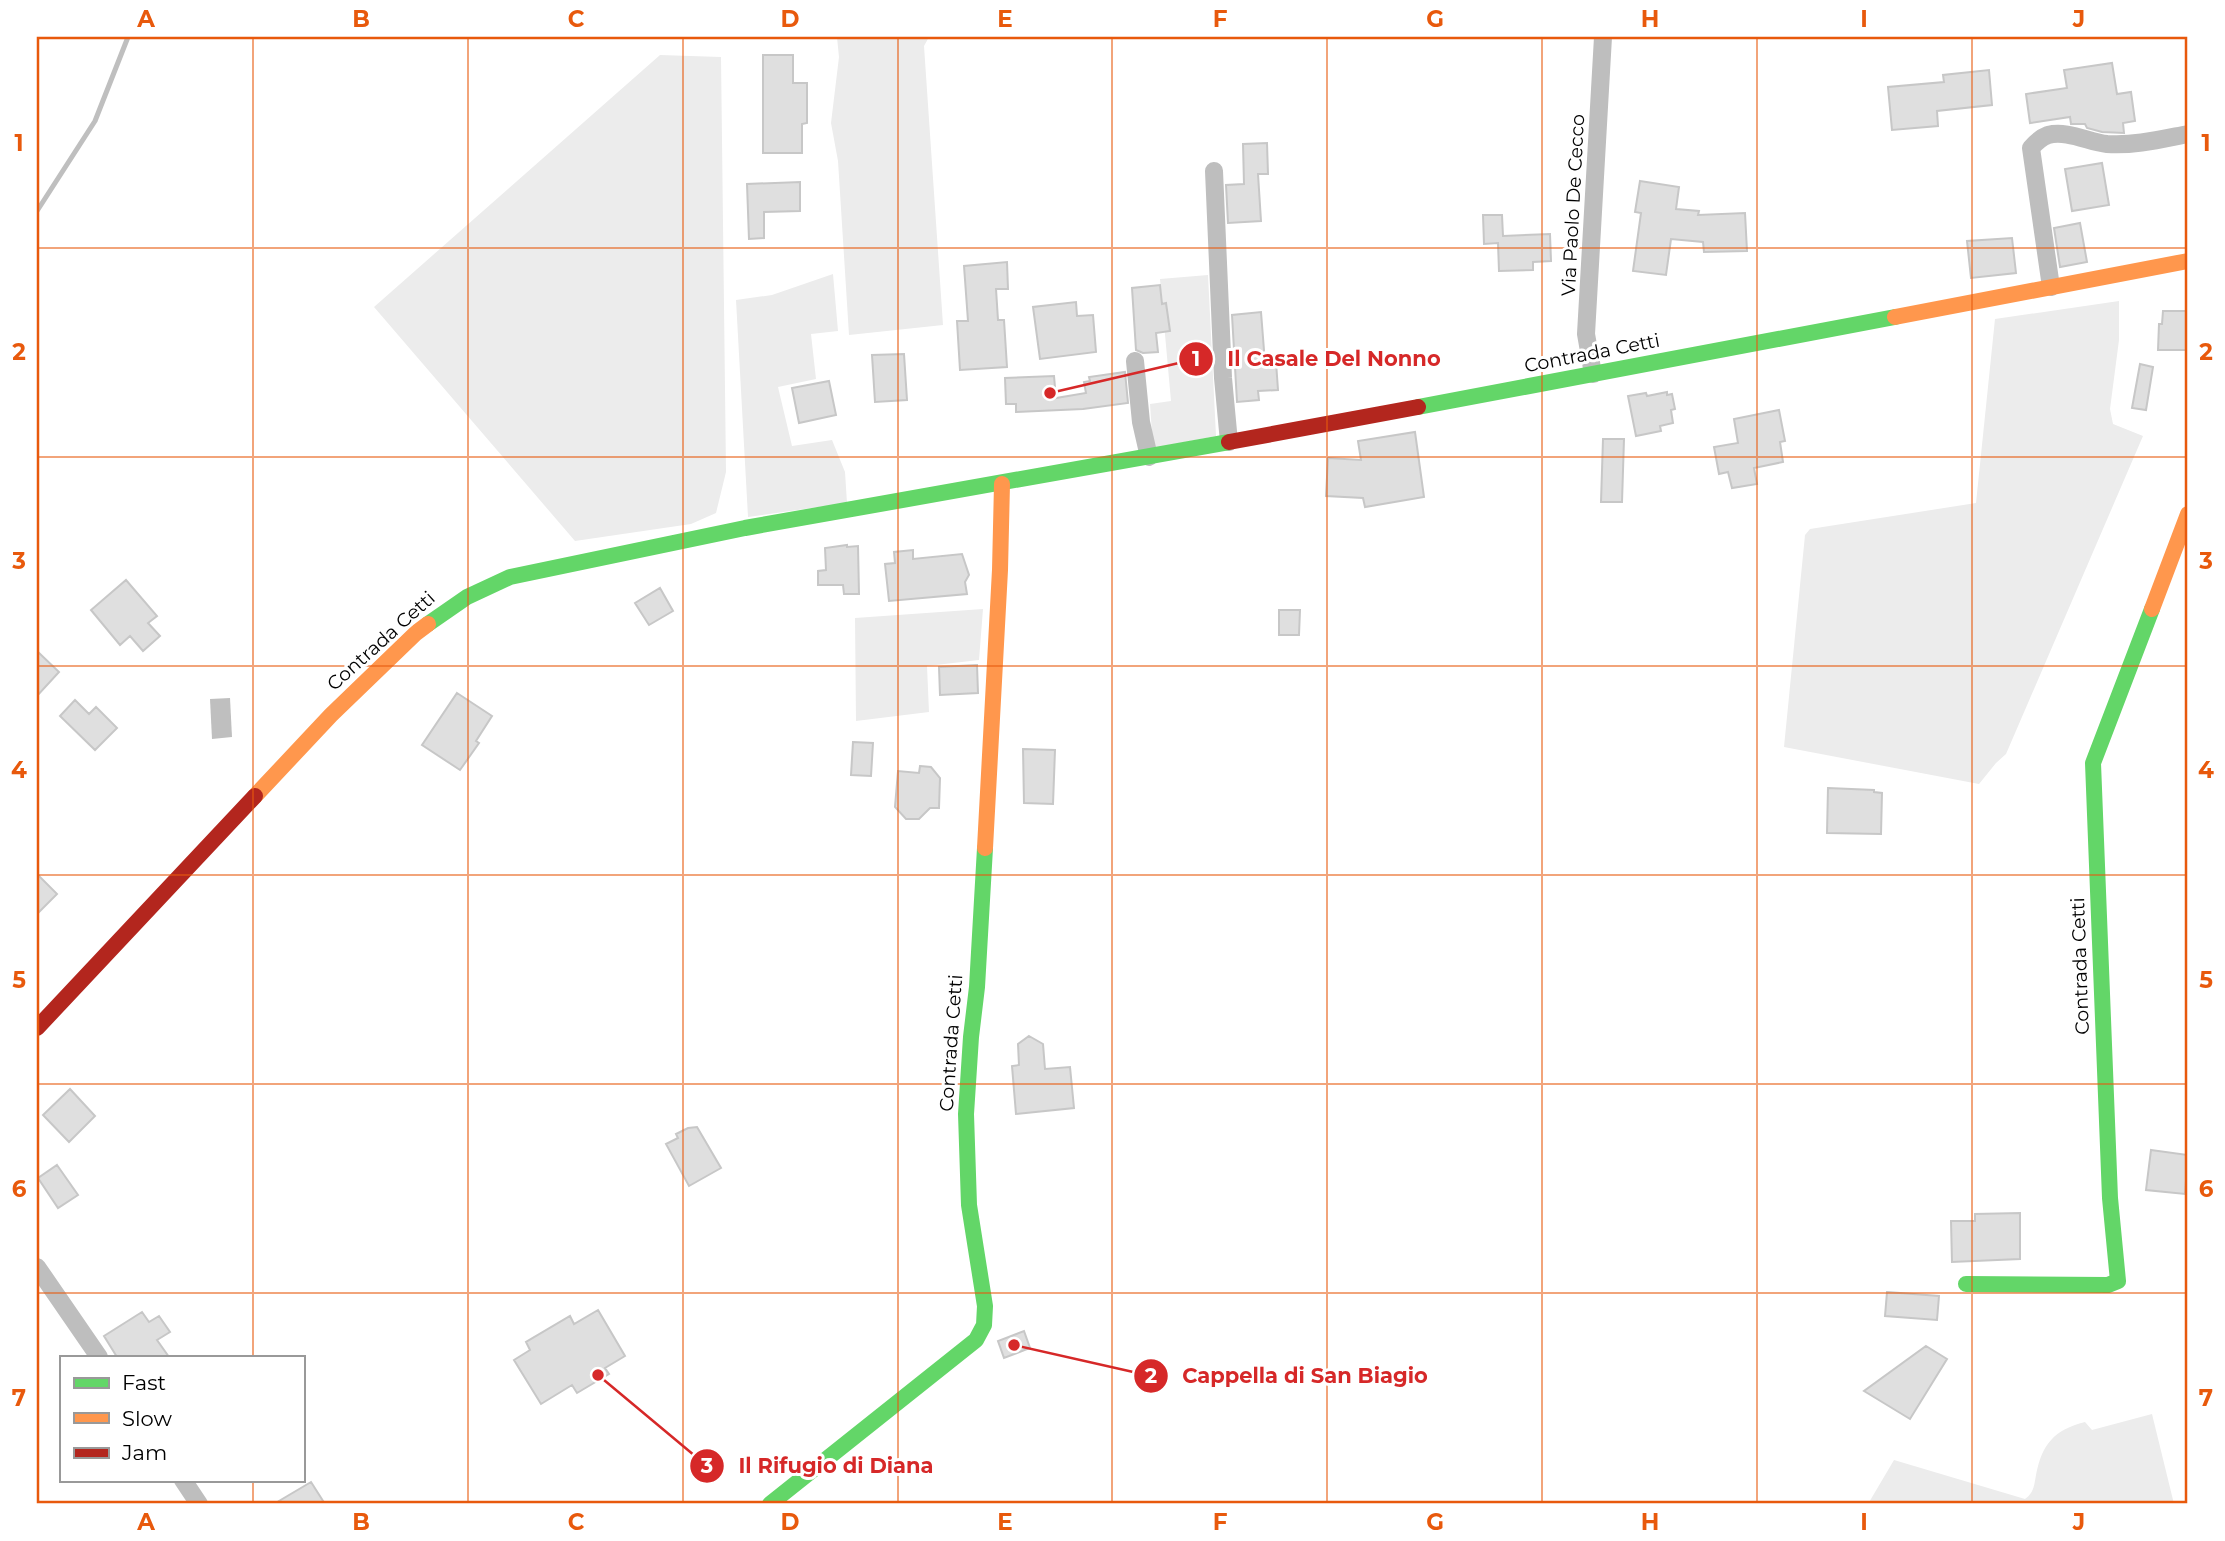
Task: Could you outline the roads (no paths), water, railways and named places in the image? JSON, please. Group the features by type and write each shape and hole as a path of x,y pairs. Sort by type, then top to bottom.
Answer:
{"main road":[{"name":"Contrada Cetti","path":"37,1028 331,715 416,633 467,597 510,577 599,556 745,528 1149,457 2188,261"},
{"name":"Contrada Cetti","path":"770,1504 976,1340 984,1325 985,1306 968,1193 965,1122 969,1037 977,987 1000,570 1002,484"},
{"name":"Contrada Cetti","path":"1966,1284 2108,1285 2118,1281 2110,1198 2093,763 2188,514"}],"street":[{"name":"Via Paolo De Cecco","path":"1593,374 1587,334 1603,37"},
{"path":"2051,287 2031,148 2037,141 2050,134 2105,144 2132,144 2188,134"},
{"path":"1214,171 1223,378 1229,442"},
{"path":"1135,361 1141,422 1149,457"},
{"path":"37,1267 98,1356"},
{"path":"184,1482 200,1504"}],"waterway":[{"path":"37,211 95,121 128,37"}],"place":[{"name":"Il Casale Del Nonno","path":"1050,393"},
{"name":"Cappella di San Biagio","path":"1014,1345"},
{"name":"Il Rifugio di Diana","path":"598,1375"}]}
